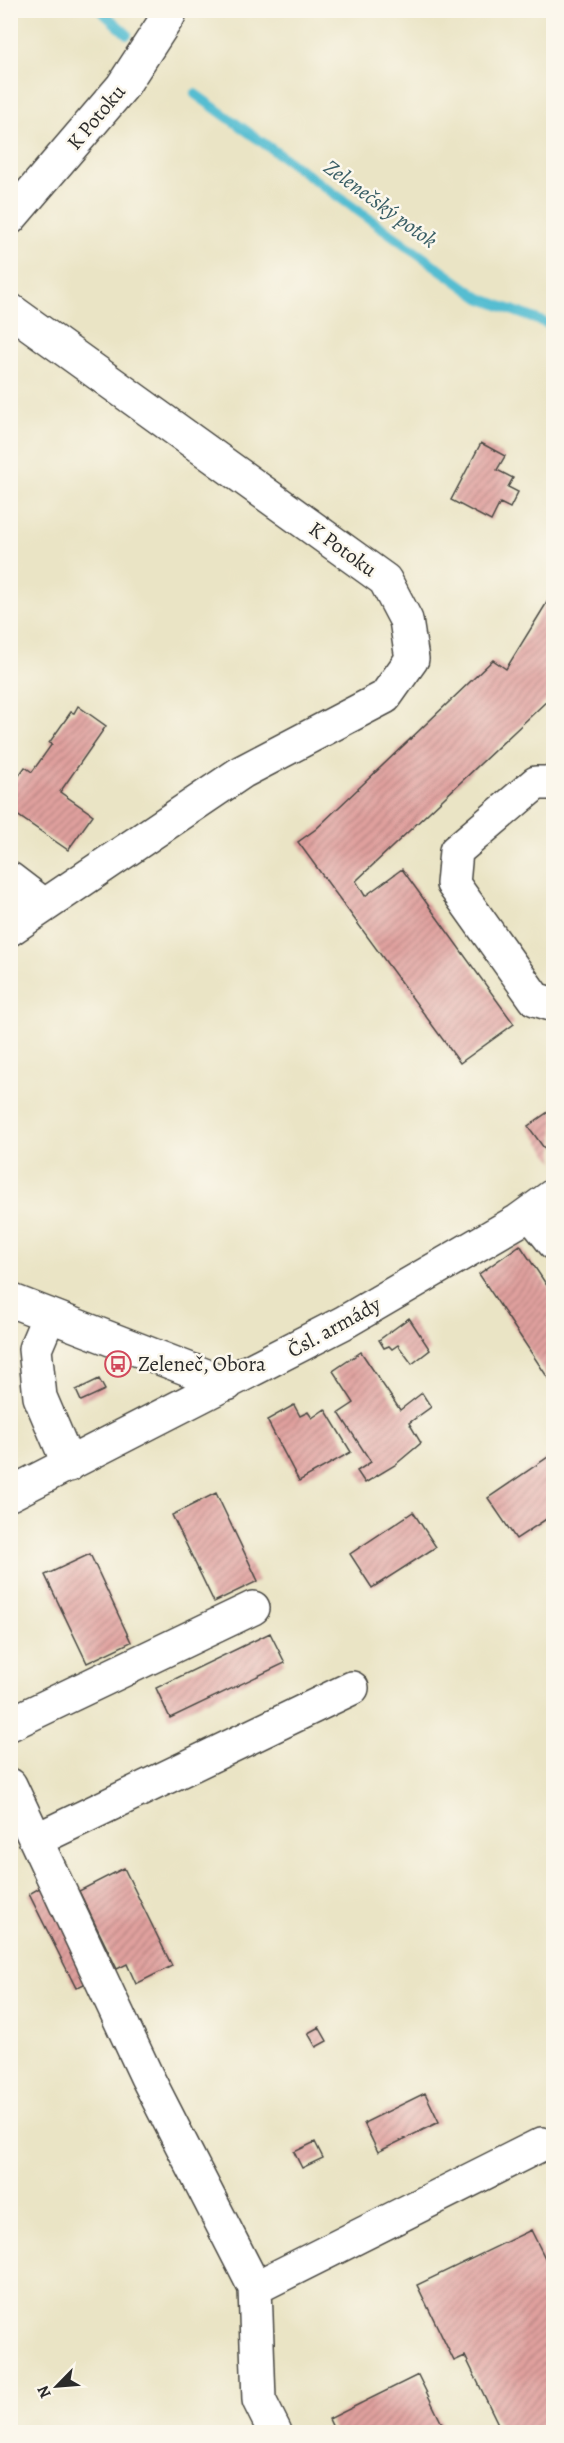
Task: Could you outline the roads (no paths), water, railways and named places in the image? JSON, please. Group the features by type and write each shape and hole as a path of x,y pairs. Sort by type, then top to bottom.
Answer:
{"street":[{"name":"K Potoku","path":"10,218 122,87 167,13"},
{"name":"K Potoku","path":"10,310 386,579 406,620 412,659 385,697 242,772 10,929"},
{"path":"554,783 536,783 456,851 453,884 535,999 554,1005"},
{"path":"10,879 44,905"},
{"path":"542,1204 554,1243"},
{"name":"Čsl. armády","path":"10,1494 343,1323 542,1204"},
{"path":"10,1300 227,1384"},
{"path":"49,1316 35,1349 40,1397 69,1465"},
{"path":"10,1724 253,1608"},
{"path":"36,1840 352,1688"},
{"path":"10,1785 147,2077 255,2288 259,2400 275,2433"},
{"path":"255,2288 542,2144"}],"waterway":[{"name":"Zelenečský potok","path":"100,10 127,34"},
{"name":"Zelenečský potok","path":"195,94 480,298 554,326"}],"place":[{"name":"Zeleneč, Obora","path":"118,1364"}]}
